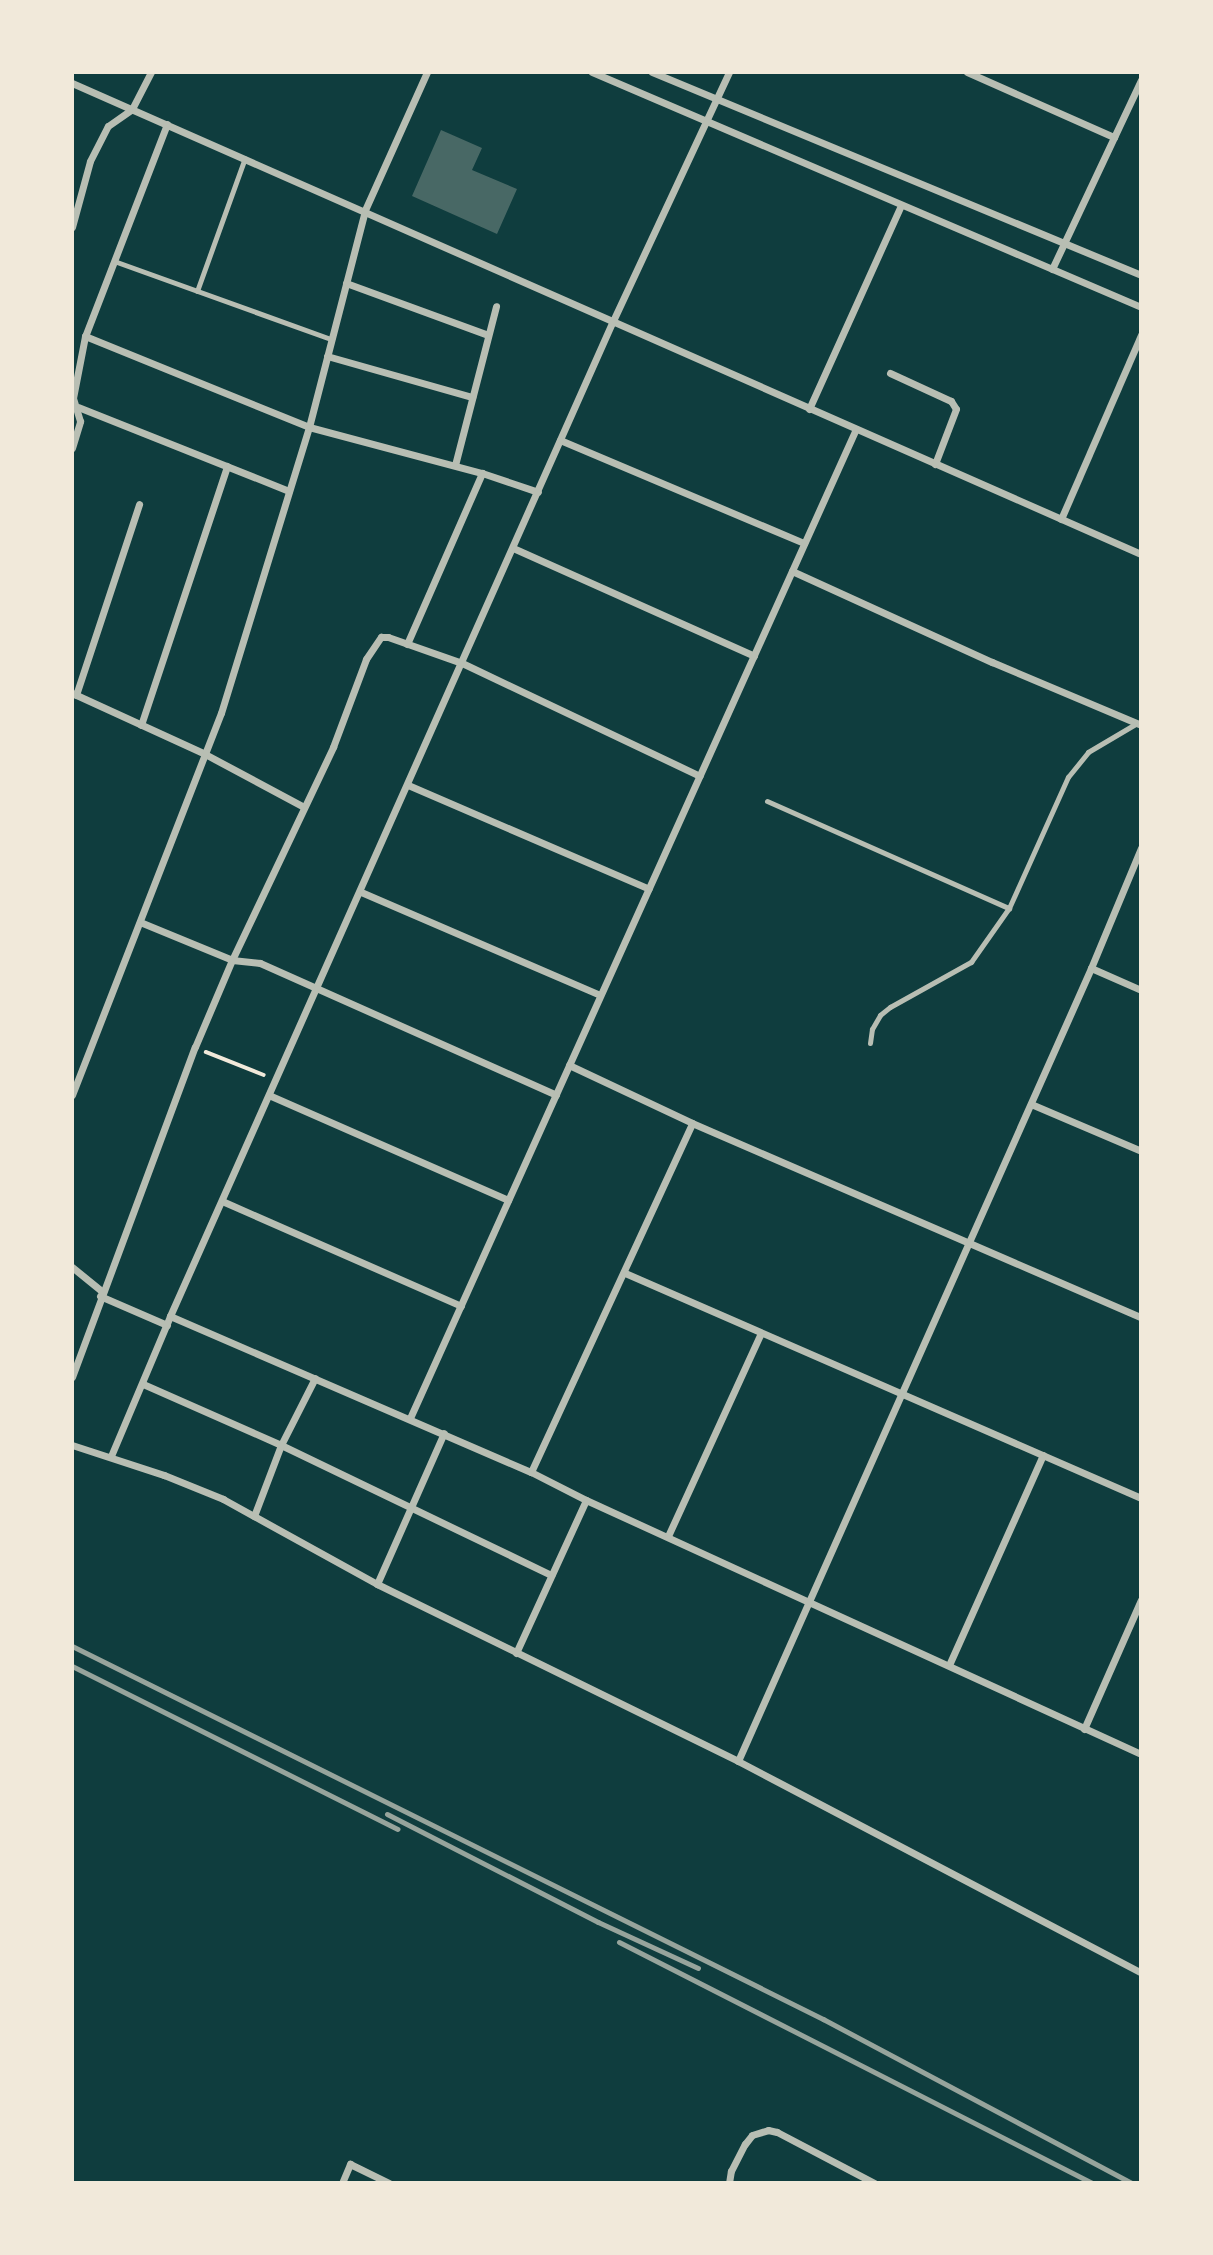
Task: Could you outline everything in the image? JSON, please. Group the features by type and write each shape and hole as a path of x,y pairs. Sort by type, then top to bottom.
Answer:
{"street":[{"path":"72,227 90,161 108,126 132,109 151,72"},
{"path":"72,1095 205,754 309,426 365,210 427,72"},
{"path":"592,72 1141,307"},
{"path":"652,72 1141,275"},
{"path":"111,1456 170,1316 271,1096 612,323 729,72"},
{"path":"967,72 1114,138"},
{"path":"1052,269 1141,80"},
{"path":"72,83 1141,554"},
{"path":"72,448 80,421 78,407 73,398 85,336 167,124"},
{"path":"810,409 901,205"},
{"path":"346,283 488,335"},
{"path":"455,465 496,306"},
{"path":"1061,519 1141,335"},
{"path":"85,336 309,426 482,472 538,492"},
{"path":"327,356 472,397"},
{"path":"890,373 951,401 956,409 935,464"},
{"path":"78,407 289,491"},
{"path":"410,1418 856,429"},
{"path":"561,440 804,543"},
{"path":"141,725 227,466"},
{"path":"407,643 482,472"},
{"path":"139,504 74,694 205,754 304,807"},
{"path":"513,548 754,656"},
{"path":"792,571 992,662 1139,724"},
{"path":"72,1377 101,1293 195,1047 232,960 333,747 373,645 381,637 388,636 462,663 700,776"},
{"path":"408,786 649,889"},
{"path":"738,1761 811,1602 967,1240 1031,1104 1141,848"},
{"path":"361,892 600,995"},
{"path":"140,922 232,960 260,963 556,1095"},
{"path":"1091,968 1141,990"},
{"path":"569,1065 692,1122 1141,1317"},
{"path":"271,1096 508,1200"},
{"path":"1031,1104 1141,1151"},
{"path":"531,1472 625,1273 692,1122"},
{"path":"222,1202 461,1306"},
{"path":"72,1267 101,1293 167,1325"},
{"path":"625,1273 1141,1498"},
{"path":"170,1316 531,1472 586,1500 1141,1754"},
{"path":"668,1536 761,1333"},
{"path":"254,1516 281,1446 315,1378"},
{"path":"143,1384 281,1446 551,1575"},
{"path":"377,1584 444,1433"},
{"path":"72,1445 111,1456 223,1499 377,1584 738,1761 1141,1972"},
{"path":"949,1665 1042,1455"},
{"path":"516,1653 586,1500"},
{"path":"1084,1729 1141,1600"},
{"path":"729,2183 731,2171 745,2144 752,2136 768,2130 777,2132 874,2183"},
{"path":"342,2183 350,2164 389,2183"}],"lane":[{"path":"197,291 245,158"},
{"path":"114,261 331,339"},
{"path":"870,1043 872,1029 880,1015 904,997 938,983 971,962 1009,908 1068,777 1088,752 1139,724"},
{"path":"767,801 1009,908"}],"path":[{"path":"195,1047 277,1081"}],"building":[{"path":"441,130 482,148 472,170 517,189 497,234 412,196"}],"railway":[{"path":"72,1646 823,2019 1132,2183"},
{"path":"72,1666 397,1829"},
{"path":"387,1814 598,1922 698,1968"},
{"path":"619,1942 1092,2183"}]}
